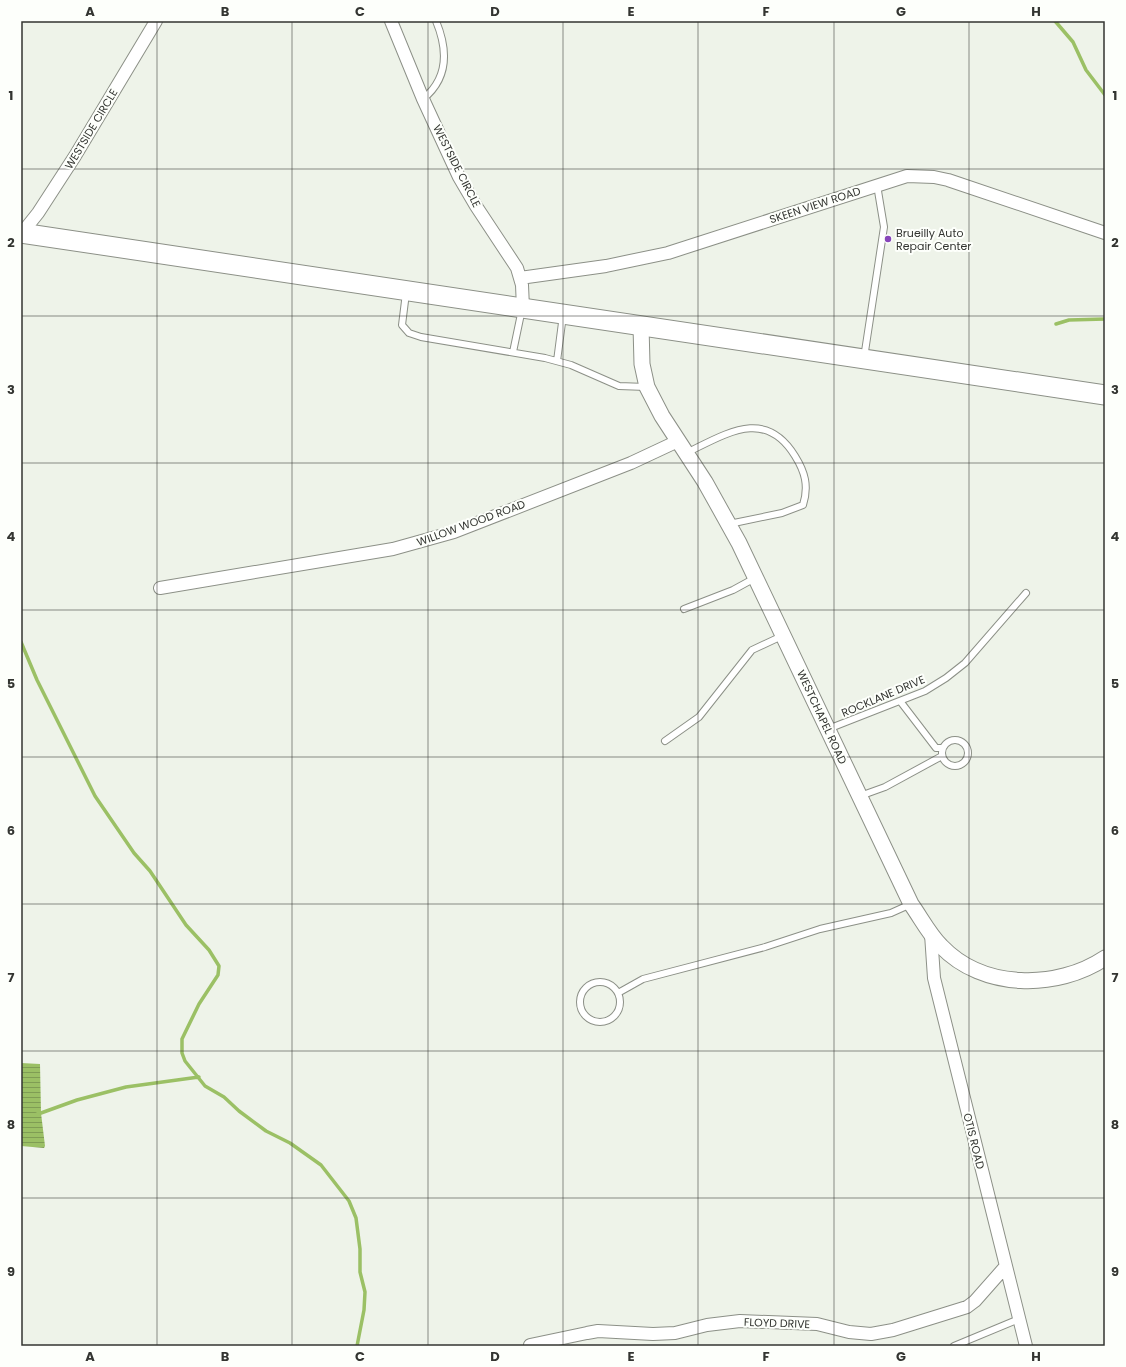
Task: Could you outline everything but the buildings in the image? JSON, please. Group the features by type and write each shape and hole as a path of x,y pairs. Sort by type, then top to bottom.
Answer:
{"main road":[{"path":"21,234 1105,395"}],"street":[{"name":"WESTSIDE CIRCLE","path":"21,234 38,213 75,156 156,21"},
{"name":"WESTSIDE CIRCLE","path":"391,21 423,99 459,177 476,206 511,257 520,278 523,308"},
{"name":"SKEEN VIEW ROAD","path":"520,278 606,266 668,253 907,176 934,177 1105,233"},
{"name":"WESTCHAPEL ROAD","path":"641,326 642,364 647,387 662,416 729,524 784,635 911,904 931,934 941,946 966,965 995,976 1010,979 1026,981 1056,978 1084,970 1105,958"},
{"name":"WILLOW WOOD ROAD","path":"160,588 393,549 425,541 454,532 631,463 682,447"},
{"name":"OTIS ROAD","path":"931,934 934,978 1005,1267 1026,1346"},
{"name":"FLOYD DRIVE","path":"530,1345 587,1333 668,1333 740,1321 817,1324 860,1333 882,1332 967,1307 976,1301 1005,1267"}],"lane":[{"path":"423,99 434,90 442,72 444,44 436,21"},
{"path":"864,359 884,227 877,185"},
{"path":"407,291 402,325 409,333 421,337 513,352 571,364 619,386 647,387"},
{"path":"513,352 523,308"},
{"path":"557,361 563,314"},
{"path":"682,447 752,427 771,430 789,445 802,466 807,491 803,505 782,514 729,524"},
{"path":"684,609 733,590 756,577"},
{"name":"ROCKLANE DRIVE","path":"828,730 925,691 946,678 965,663 1026,593"},
{"path":"665,742 699,717 752,650 784,635"},
{"path":"900,701 936,748 942,748 948,742 956,740 966,747 968,755 964,763 955,766 947,763 942,756 942,748"},
{"path":"860,796 885,787 942,756"},
{"path":"618,993 643,979 679,968 765,947 820,929 891,912 911,904"},
{"path":"594,982 608,984 618,993 620,1006 614,1017 608,1021 602,1023 589,1020 581,1010 580,996 583,990 594,982"},
{"path":"954,1346 1019,1319"}],"shaded area":[{"path":"21,1063 40,1064 41,1113 44,1148 21,1146"}],"waterway":[{"path":"1055,21 1073,42 1086,70 1105,95"},
{"path":"1056,324 1069,320 1105,319"},
{"path":"21,642 37,680 95,796 134,853 150,871 186,925 209,950 219,966 218,975 199,1004 182,1039 182,1053 185,1061 205,1086 224,1097 239,1111 266,1131 290,1143 321,1165 349,1201 356,1218 360,1249 360,1272 365,1292 364,1310 357,1346"},
{"path":"37,1111 41,1113 77,1100 126,1087 199,1077"}],"place":[{"name":"Brueilly Auto Repair Center","path":"888,239"}]}
